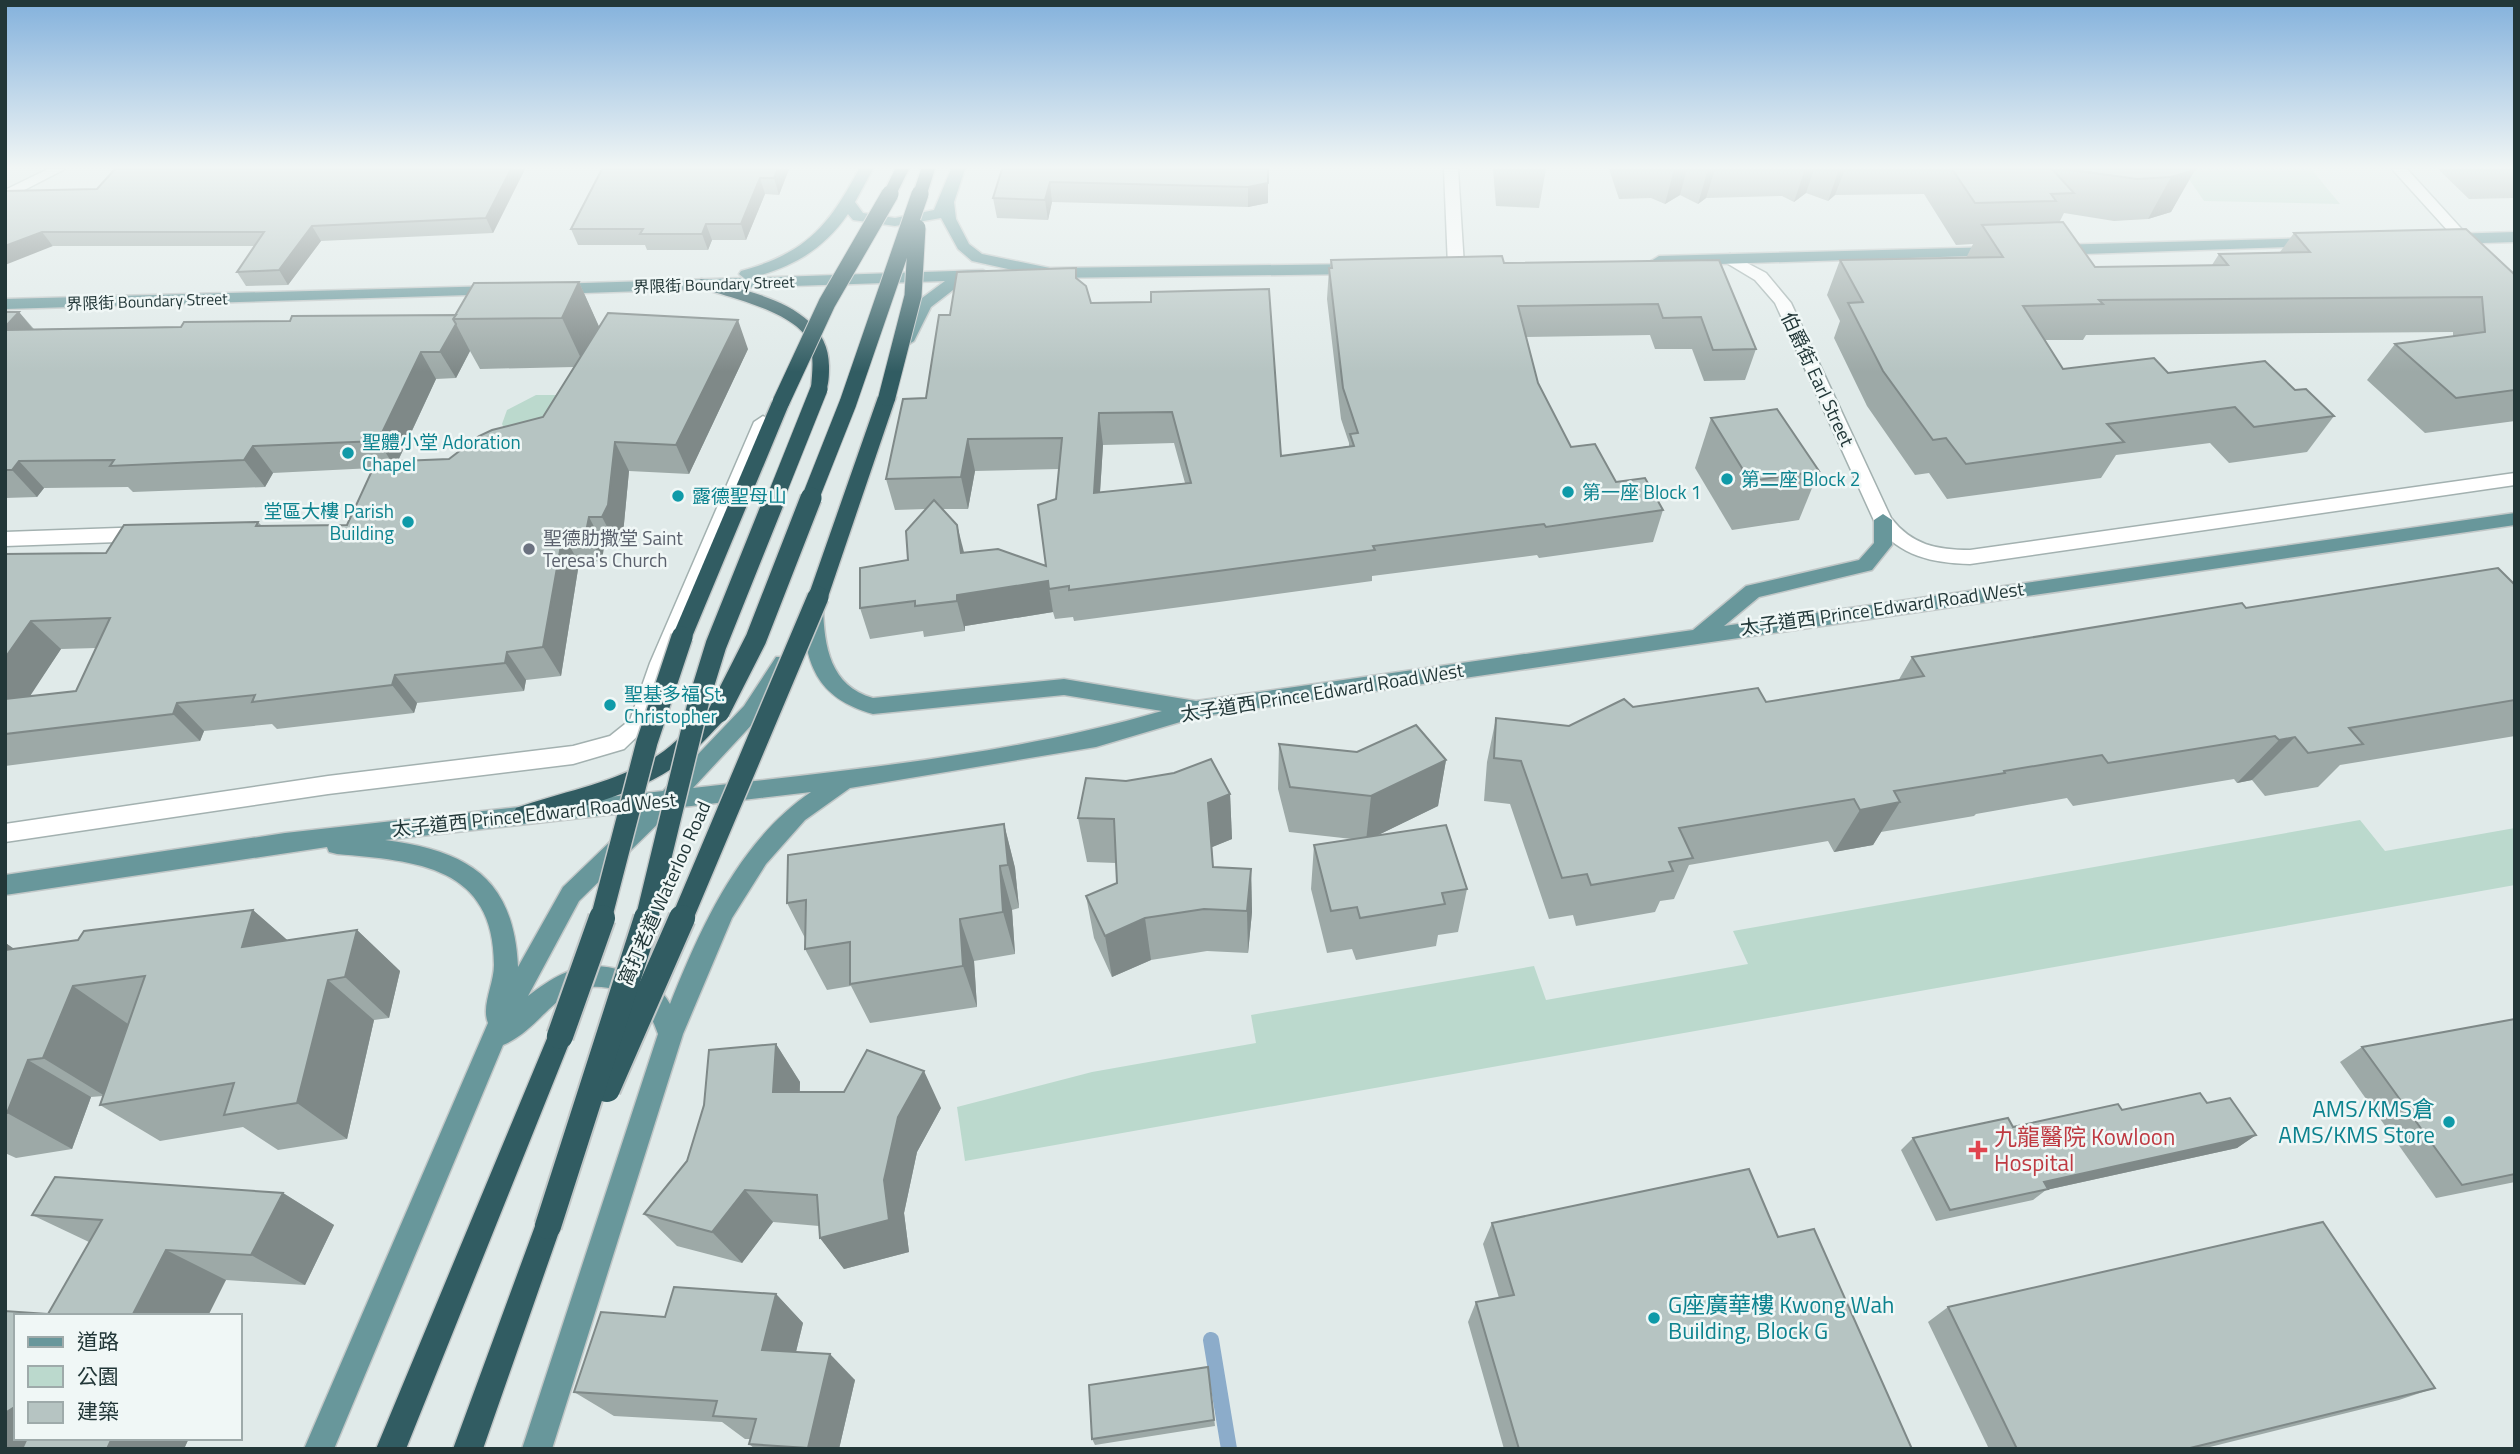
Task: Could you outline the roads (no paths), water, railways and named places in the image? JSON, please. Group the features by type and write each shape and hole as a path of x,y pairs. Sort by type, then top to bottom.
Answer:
{"highway":[{"path":"391,1449 586,968 663,686 682,637 781,402 827,303 864,237"},
{"path":"524,814 604,791 640,776 685,746 719,712 756,639 874,333 906,237"},
{"name":"窩打老道 Waterloo Road","path":"468,1449 548,1226 740,787 818,597 887,397 906,331 913,296 917,237"},
{"path":"548,1226 642,937 699,700 716,645 819,389 821,363 814,333 787,313 701,284"}],"main road":[{"path":"701,284 792,261 825,237"},
{"path":"958,237 977,258 1049,274"},
{"path":"2427,240 2515,237"},
{"path":"2039,251 2326,243"},
{"path":"1648,261 2017,251"},
{"name":"界限街 Boundary Street","path":"542,290 962,276 1377,269"},
{"name":"窩打老道 Waterloo Road","path":"319,1449 492,1041 571,894 669,799 759,702 792,644 914,321 925,304 962,276"},
{"name":"界限街 Boundary Street","path":"5,304 515,290"},
{"name":"太子道西 Prince Edward Road West","path":"5,885 285,842 850,779 1096,739 1197,709 1701,634 2515,519"},
{"path":"1701,634 1753,591 1866,565 1883,545 1883,520"},
{"path":"813,587 814,647 835,689 857,703 873,706 1064,687 1197,709"},
{"path":"537,1449 670,1033 712,935 743,878 797,814 826,790 850,779"},
{"path":"285,842 395,851 460,870 483,885 501,916 506,948 506,968 492,1041"},
{"path":"492,1041 570,981 594,975 632,984 648,993 659,1004 670,1033"}],"street":[{"path":"1454,237 1456,266"},
{"path":"2463,239 2515,286"},
{"name":"伯爵街 Earl Street","path":"1730,259 1755,270 1770,283 1783,303 1883,520"},
{"path":"5,833 328,785 573,755 617,743 639,726 660,663 763,422"},
{"name":"太子道西 Prince Edward Road West","path":"1883,520 1892,534 1907,546 1945,557 1970,557 2515,479"},
{"path":"5,539 163,533"}],"waterway":[{"path":"1211,1340 1229,1449"}],"place":[{"name":"聖體小堂 Adoration Chapel","path":"348,453"},
{"name":"第二座 Block 2","path":"1727,479"},
{"name":"第一座 Block 1","path":"1568,492"},
{"name":"露德聖母山","path":"678,496"},
{"name":"堂區大樓 Parish Building","path":"408,522"},
{"name":"聖德肋撒堂 Saint Teresa's Church","path":"529,549"},
{"name":"聖基多福 St. Christopher","path":"610,705"},
{"name":"AMS/KMS倉 AMS/KMS Store","path":"2449,1122"},
{"name":"九龍醫院 Kowloon Hospital","path":"1978,1150"},
{"name":"G座廣華樓 Kwong Wah Building, Block G","path":"1654,1318"}]}
